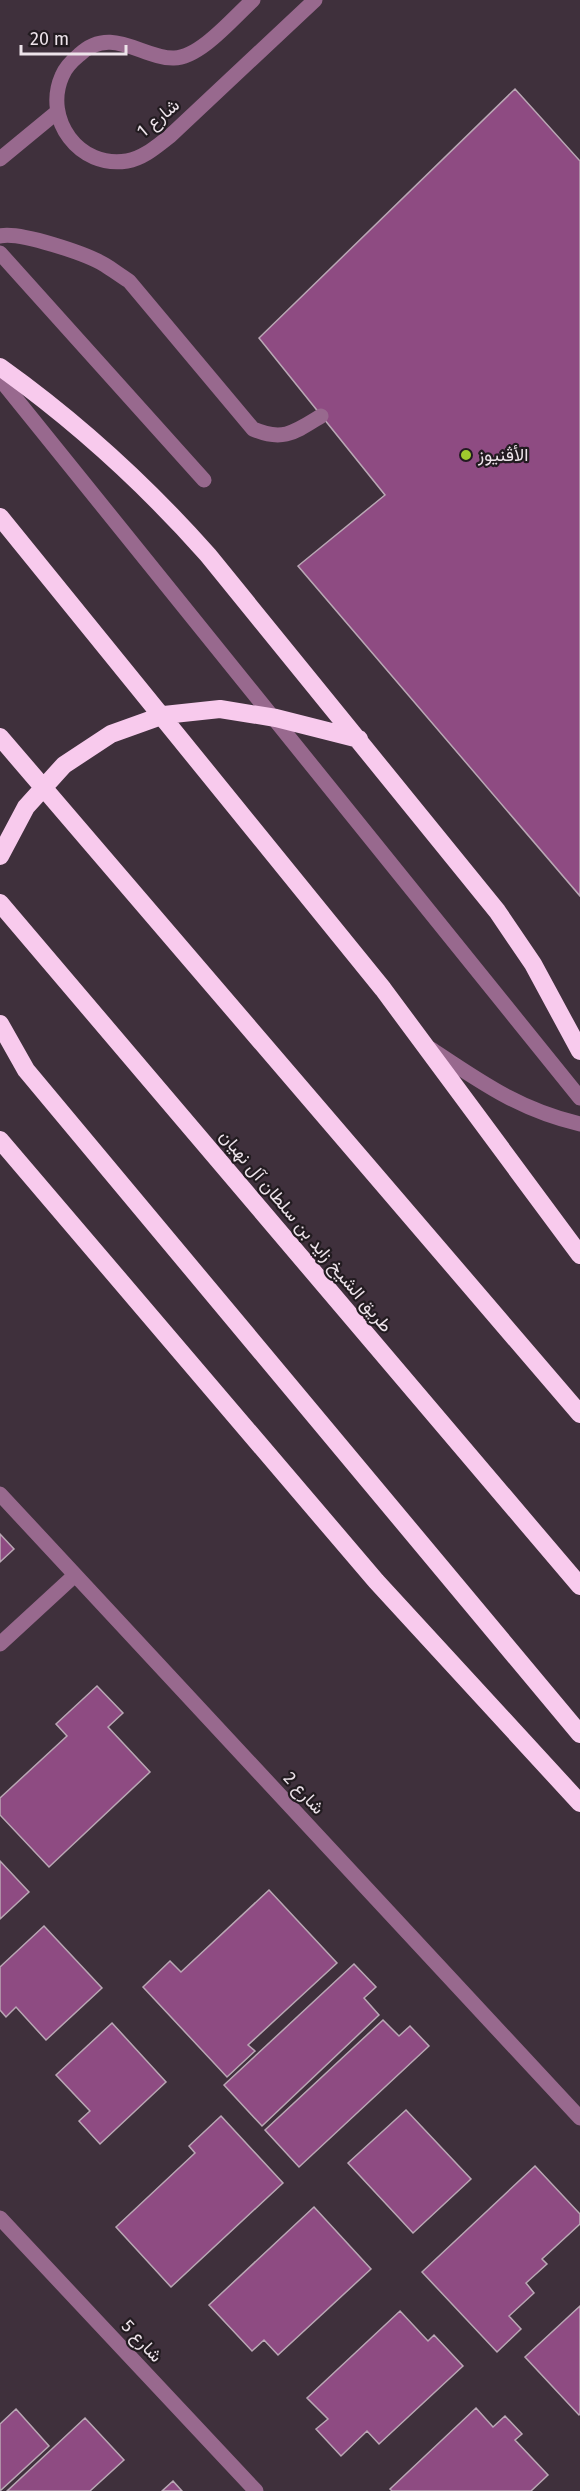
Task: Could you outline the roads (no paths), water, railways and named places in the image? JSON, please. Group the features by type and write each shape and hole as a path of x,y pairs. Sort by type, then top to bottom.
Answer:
{"highway":[{"path":"0,367 44,398 97,442 173,515 208,555 497,911 538,972 580,1051"},
{"path":"0,517 383,989 580,1255"},
{"path":"0,856 26,807 64,765 111,734 164,715 220,709 276,718 359,739"},
{"path":"0,737 580,1414"},
{"name":"طريق الشيخ زايد بن سلطان آل نهيان","path":"0,903 580,1586"},
{"path":"0,1024 26,1071 580,1734"},
{"path":"0,1140 376,1581 580,1803"}],"street":[{"path":"0,159 57,112 56,94 62,74 81,52 99,44 120,42 174,58 189,55 204,46 253,0"},
{"name":"شارع 1","path":"57,112 64,133 83,152 105,161 128,161 148,152 170,136 315,0"},
{"path":"0,236 17,235 83,255 104,264 129,281 253,429 268,435 284,436 321,416"},
{"path":"0,253 204,480"},
{"path":"0,380 580,1098"},
{"path":"425,1045 502,1095 536,1111 580,1124"},
{"name":"شارع 2","path":"0,1494 580,2118"},
{"path":"0,1644 75,1575"},
{"name":"شارع 5","path":"0,2218 256,2491"}],"place":[{"name":"الأڤنيوز","path":"466,455"}]}
